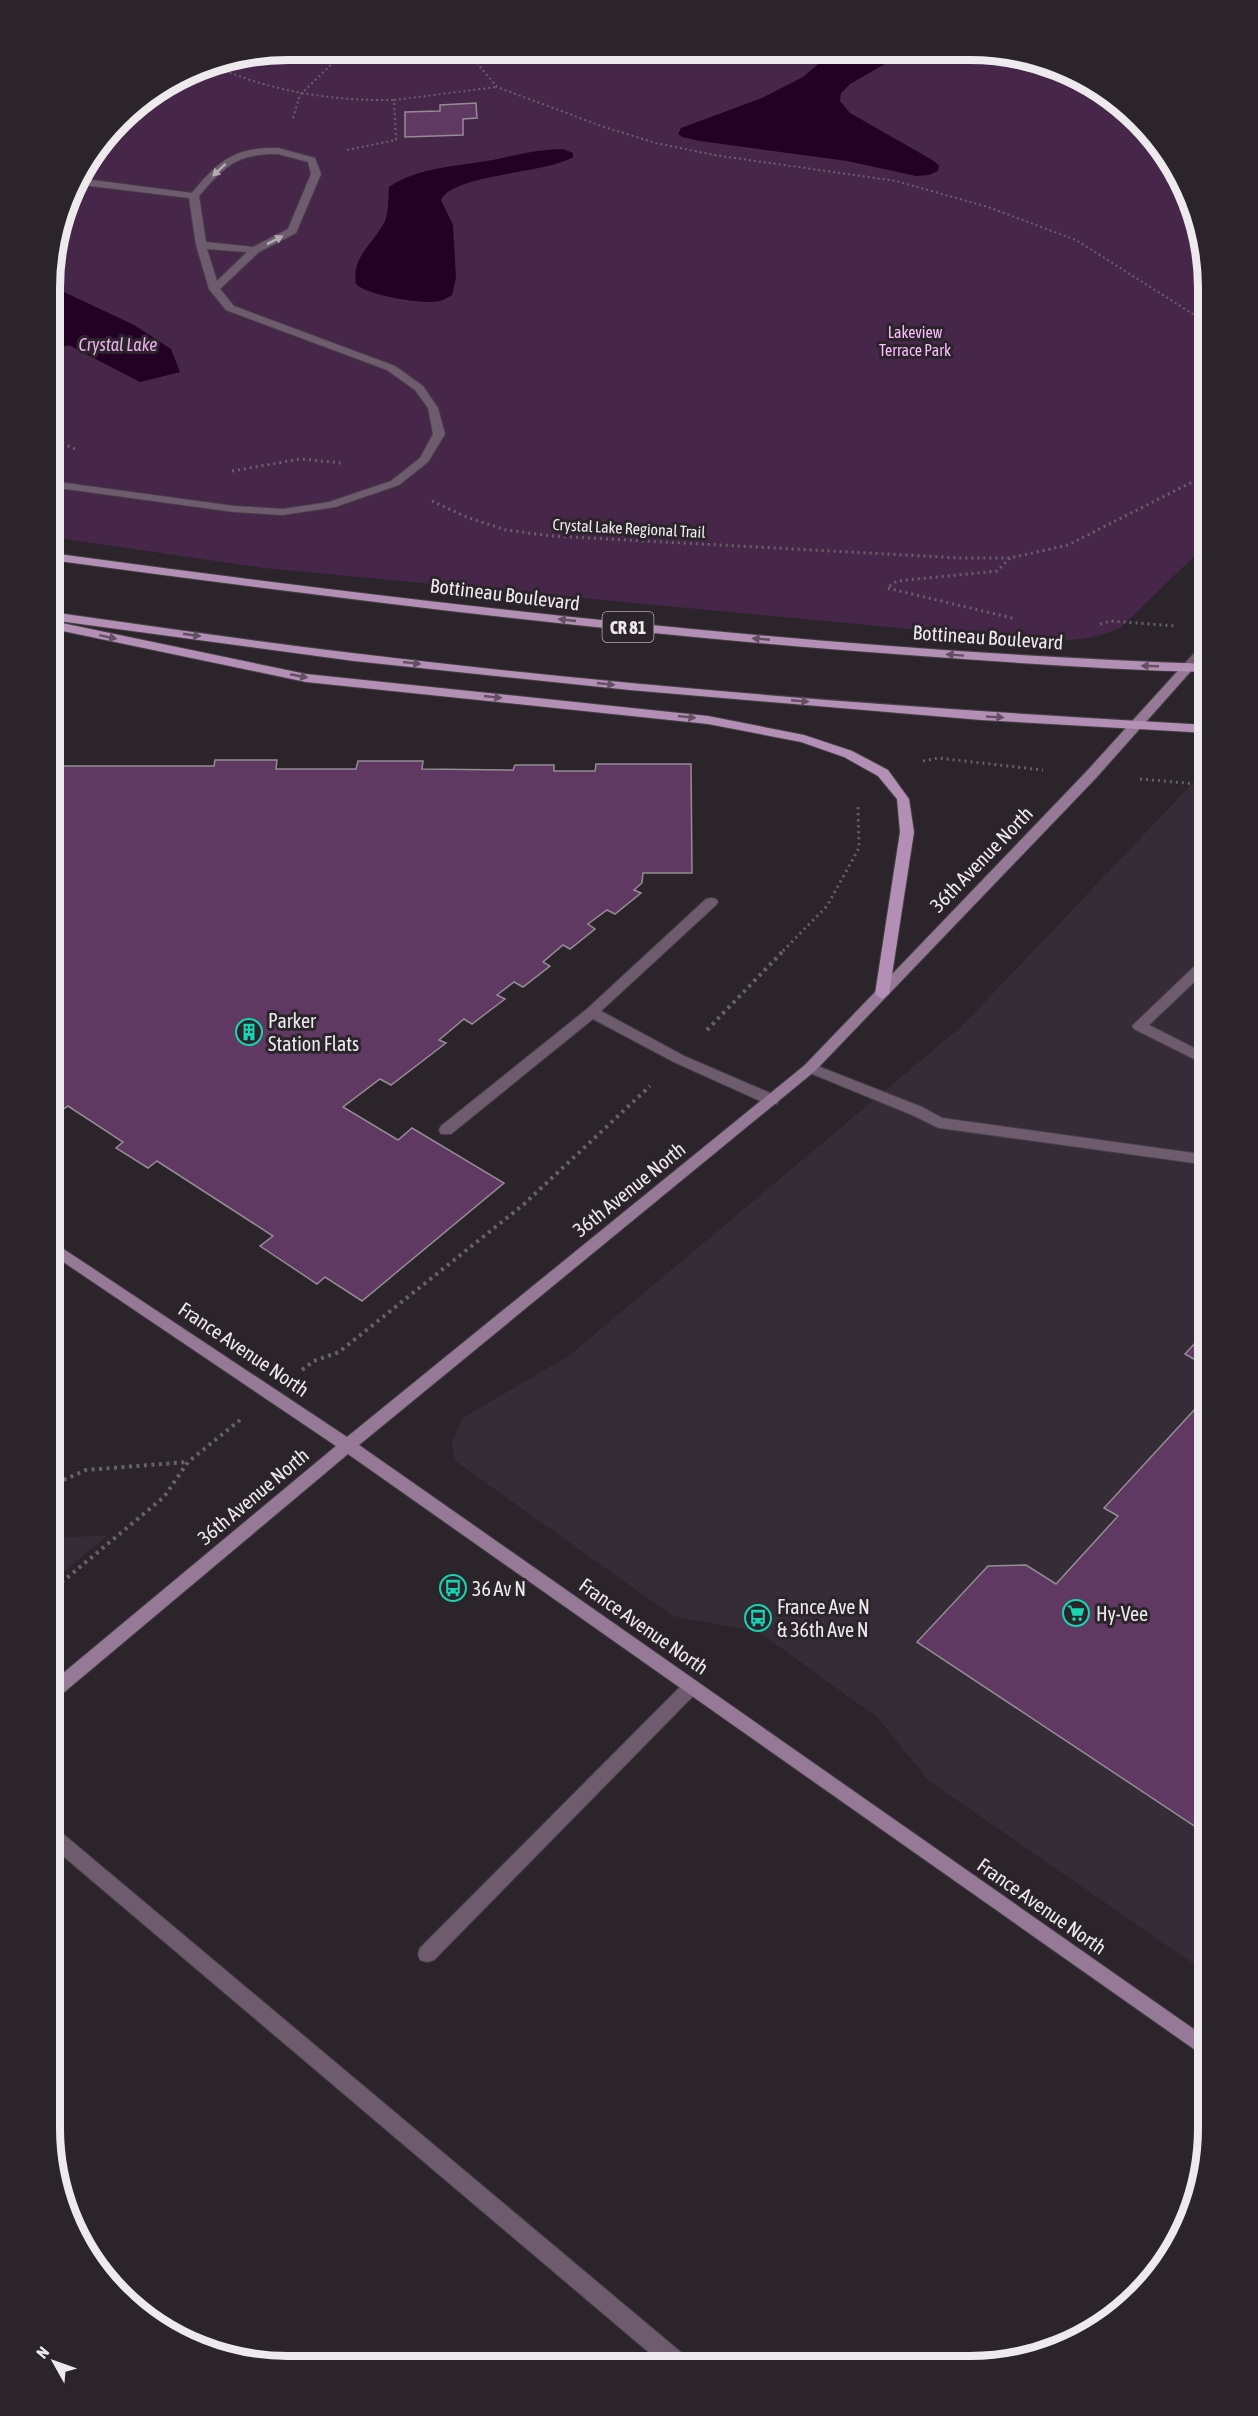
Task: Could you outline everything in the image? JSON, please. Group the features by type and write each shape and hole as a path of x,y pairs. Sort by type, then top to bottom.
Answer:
{"main road":[{"name":"Bottineau Boulevard","path":"60,557 630,628 861,648 1077,663 1198,668"},
{"path":"60,617 354,657 630,686 981,716 1198,728"},
{"path":"60,627 306,678 708,720 804,739 848,754 883,773 903,799 907,832 882,994"}],"street":[{"path":"60,485 234,509 284,513 331,505 395,483 424,460 439,434 434,408 419,388 391,368 230,308 214,290 201,245 194,196 221,165 243,154 269,151 297,154 312,160 316,174 292,231 255,250 214,290"},
{"path":"86,182 194,196"},
{"path":"201,245 255,250"},
{"path":"1188,667 1198,656"},
{"name":"36th Avenue North","path":"60,1686 346,1447 810,1068 1091,775 1188,667"},
{"path":"446,1130 592,1012 711,902"},
{"path":"1198,970 1139,1026 1198,1056"},
{"path":"592,1012 679,1059 772,1100"},
{"path":"810,1068 939,1123 1198,1159"},
{"name":"France Avenue North","path":"60,1252 273,1393 346,1447 427,1499 1198,2043"},
{"path":"427,1954 691,1687"},
{"path":"60,1841 670,2356"}],"path":[{"path":"291,126 300,96 336,60"},
{"path":"474,60 497,87"},
{"path":"222,70 300,96 360,101 394,100 497,87 604,127 656,142 714,155 896,181 988,207 1076,240 1198,319"},
{"path":"349,158 344,151 396,140 394,100"},
{"path":"60,443 82,452"},
{"name":"Crystal Lake Regional Trail","path":"230,471 289,459 319,457 352,465 469,518 506,530 552,536 961,558 1010,558 1068,545 1198,479"},
{"path":"1010,558 997,571 897,581 887,588 1024,621"},
{"path":"314,1361 339,1352 523,1205 679,1059 827,906 859,848 860,809 855,802"},
{"path":"60,1482 86,1470 188,1462 164,1497 60,1584"}],"shaded area":[{"path":"1198,778 1198,1967 928,1780 878,1718 759,1632 673,1616 455,1461 452,1442 463,1418 570,1355 962,1026"},
{"path":"107,1536 60,1575 60,1537"}],"green space":[{"name":"Lakeview Terrace Park","path":"273,60 985,60 1015,64 1071,83 1097,98 1120,116 1142,138 1160,161 1175,187 1186,214 1194,243 1198,273 1198,553 1120,628 1094,637 1048,642 264,568 60,538 60,348 69,345 140,382 180,372 134,325 60,290 64,243 72,214 83,187 98,161 116,138 138,116 174,90 214,72 243,64"}],"water":[{"path":"823,60 892,60 850,84 841,93 840,101 850,113 934,161 939,166 938,171 929,175 916,176 847,161 700,141 678,134 681,128 762,98 803,77"},
{"path":"563,149 573,153 573,157 560,163 480,179 449,191 441,200 453,225 456,278 452,295 431,302 408,300 371,292 356,284 355,274 360,258 385,221 389,187 413,175 439,168 537,151"},
{"name":"Crystal Lake","path":"60,290 134,325 171,349 180,372 140,382 69,345 60,348"}],"building":[{"path":"476,103 477,118 463,119 463,135 405,137 405,112 440,111 440,105"},
{"name":"Parker Station Flats","path":"215,760 277,760 276,769 356,769 358,761 423,761 422,769 513,770 515,765 554,765 554,771 595,771 596,764 691,764 692,873 643,873 642,883 634,890 641,893 615,914 607,910 588,924 595,929 570,949 563,945 543,962 550,966 523,987 514,982 497,995 505,999 472,1024 464,1019 439,1040 446,1043 391,1085 380,1079 343,1107 398,1140 412,1128 504,1183 362,1301 325,1277 317,1284 260,1246 273,1236 157,1161 148,1168 116,1148 123,1142 68,1106 62,1110 60,1109 60,766 214,766"},
{"path":"1198,1340 1198,1361 1185,1354"},
{"name":"Hy-Vee","path":"1198,1406 1198,1828 917,1642 988,1566 1026,1565 1056,1584 1118,1516 1104,1508"}],"place":[{"name":"Parker Station Flats","path":"249,1032"},
{"name":"36 Av N","path":"453,1588"},
{"name":"Hy-Vee","path":"1076,1613"},
{"name":"France Ave N & 36th Ave N","path":"758,1618"}]}
